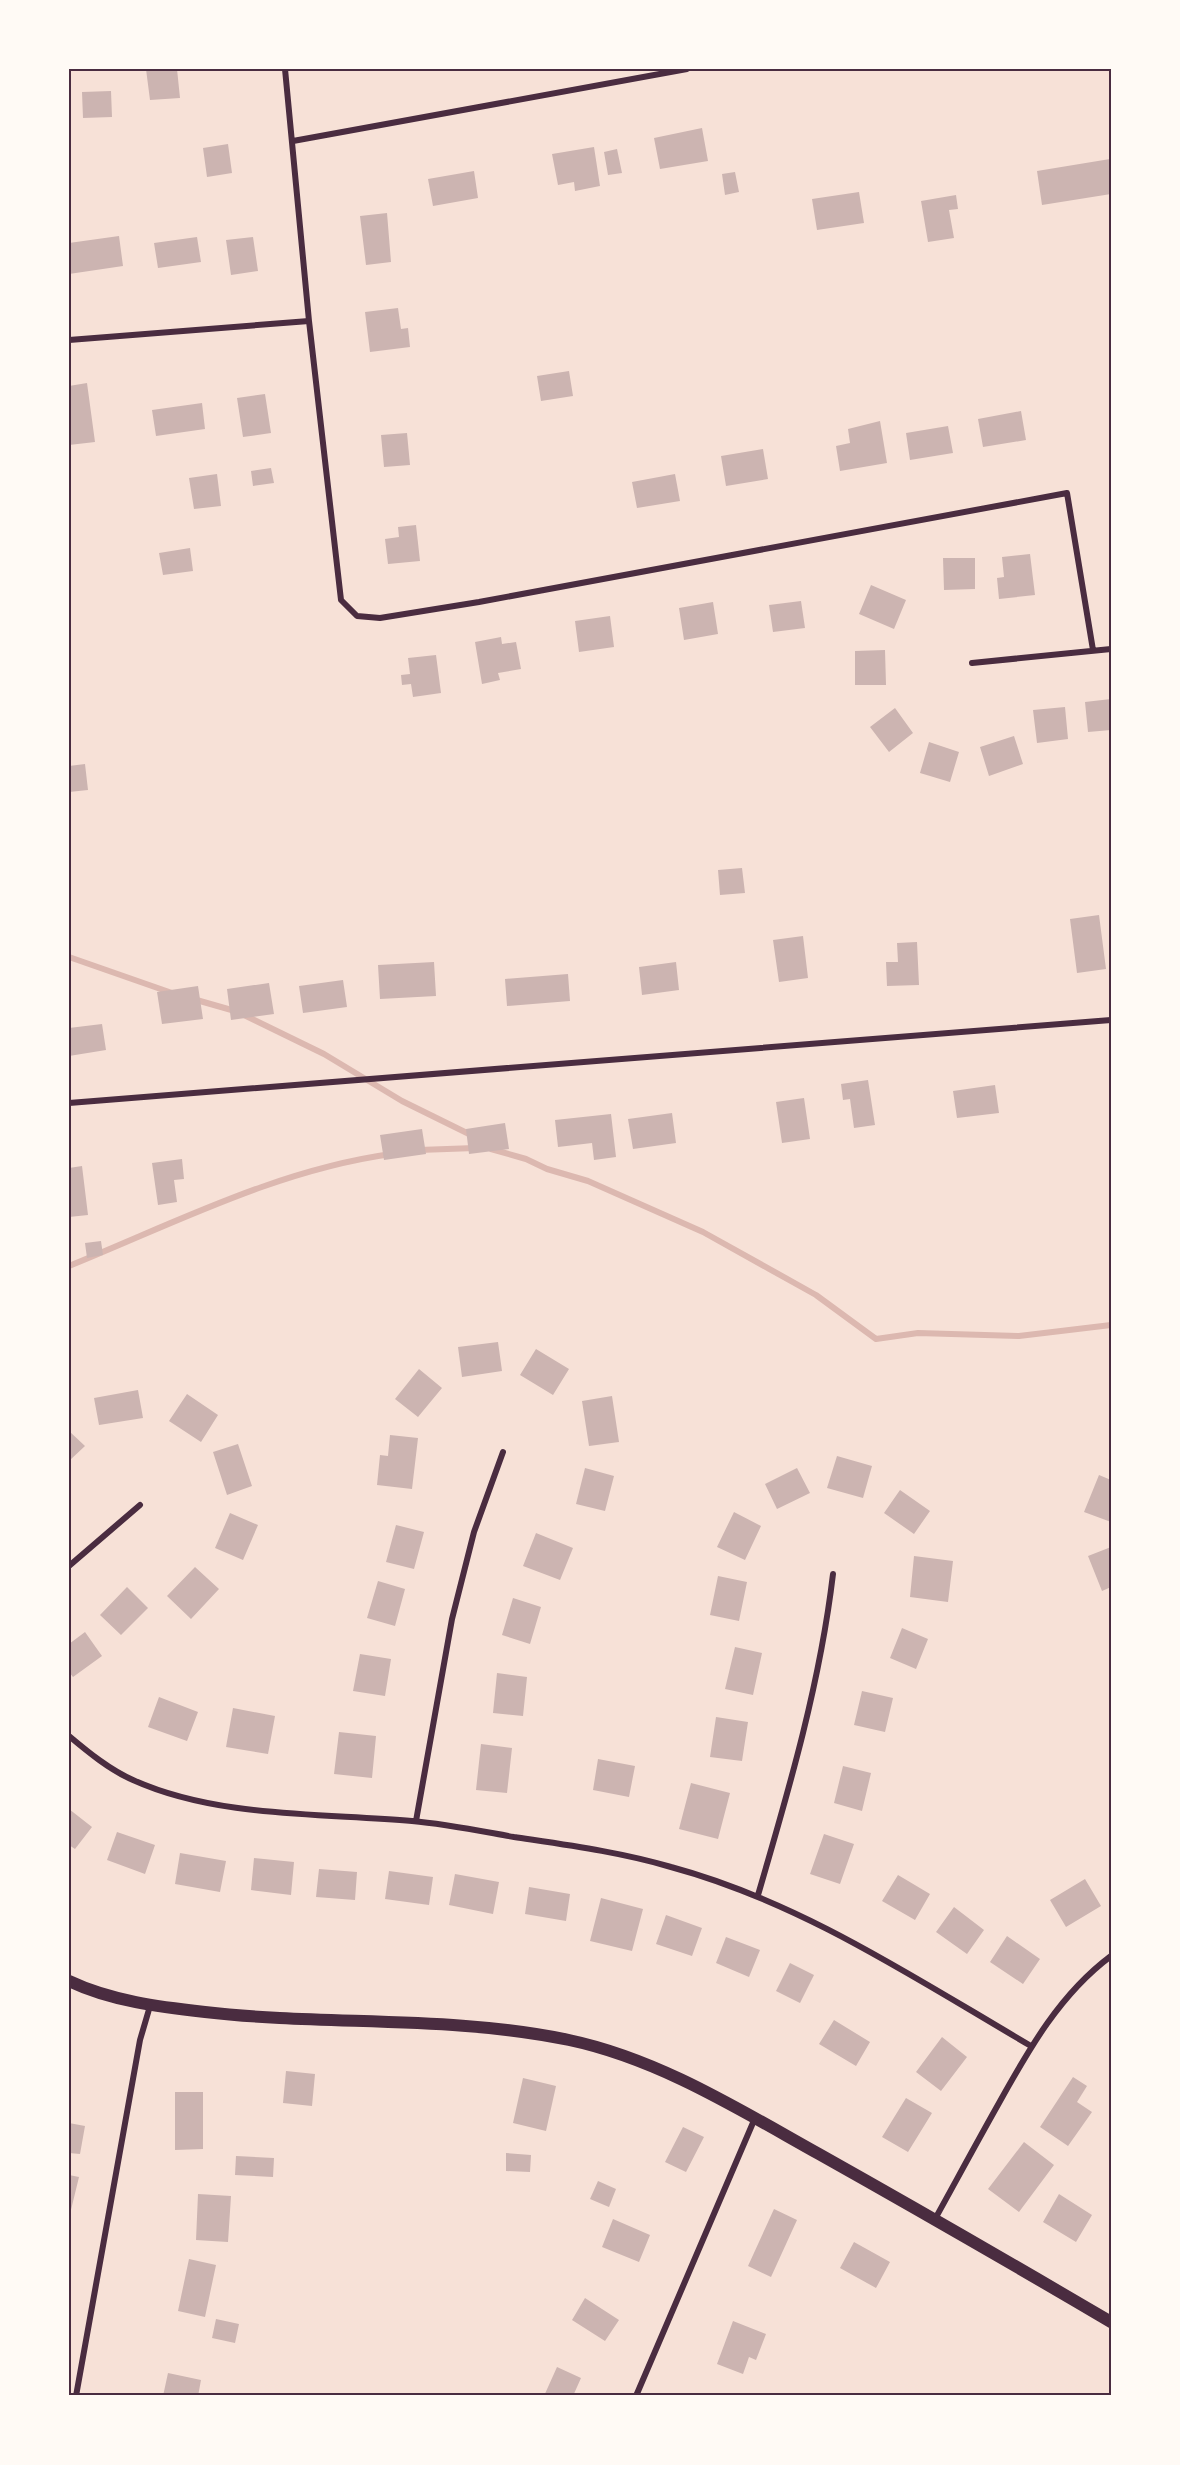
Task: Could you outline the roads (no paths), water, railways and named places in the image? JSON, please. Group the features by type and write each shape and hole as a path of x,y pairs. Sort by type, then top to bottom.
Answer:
{"main road":[{"path":"69,1982 150,2006 265,2019 467,2026 512,2030 572,2040 675,2076 935,2220 1111,2322"}],"street":[{"path":"285,69 309,321 341,600 357,616 380,618 479,602 1067,493 1093,650"},
{"path":"293,141 687,69"},
{"path":"69,340 309,321"},
{"path":"972,663 1111,649"},
{"path":"69,1103 1111,1020"},
{"path":"416,1821 452,1618 474,1532 502,1452"},
{"path":"69,1566 140,1504"},
{"path":"758,1895 799,1755 827,1628 833,1574"},
{"path":"69,1736 131,1780 181,1798 248,1809 416,1821 592,1849 672,1867 758,1895 858,1945 1031,2046"},
{"path":"935,2220 1031,2046 1065,1999 1095,1967 1111,1956"},
{"path":"76,2396 140,2040 150,2006"},
{"path":"636,2396 754,2118"}],"waterway":[{"path":"69,957 172,993"},
{"path":"193,999 235,1011"},
{"path":"244,1015 324,1054 402,1101 471,1135"},
{"path":"419,1150 475,1148"},
{"path":"491,1149 588,1181 703,1232 816,1295 876,1339 918,1333 1019,1336 1111,1325"},
{"path":"69,1266 267,1185 308,1172 391,1154"}]}
